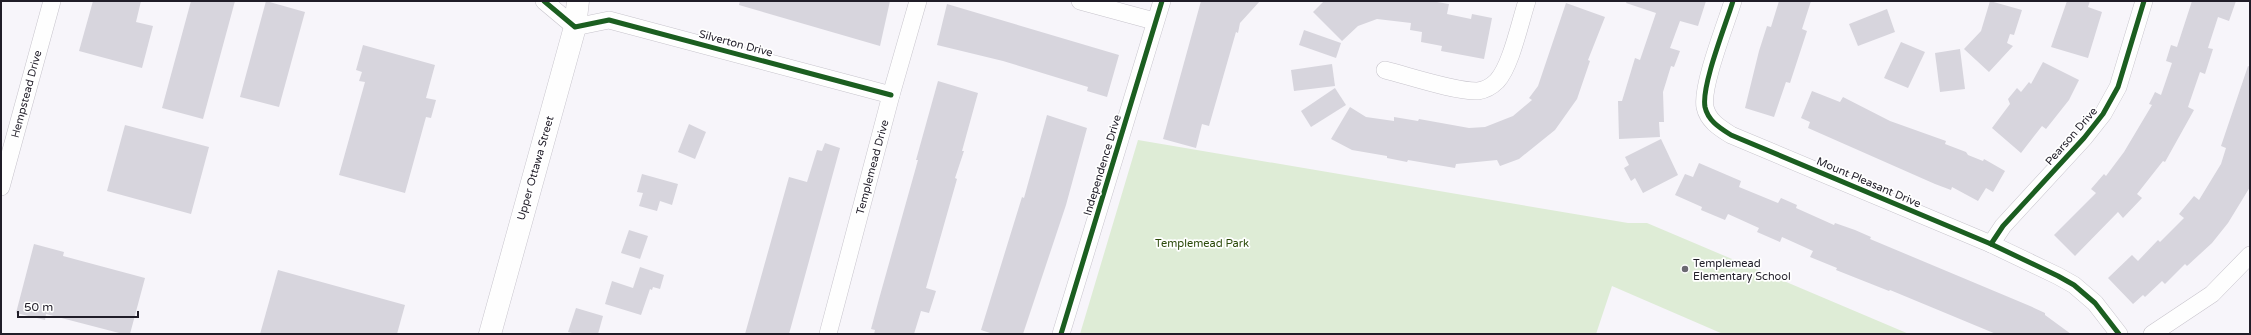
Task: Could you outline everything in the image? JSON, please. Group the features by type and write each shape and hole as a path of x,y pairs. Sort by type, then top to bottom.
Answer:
{"main road":[{"name":"Upper Ottawa Street","path":"490,334 575,27 578,1"}],"street":[{"name":"Hempstead Drive","path":"1,187 52,1"},
{"path":"544,1 575,27"},
{"name":"Templemead Drive","path":"828,334 891,95 918,1"},
{"path":"1080,1 1154,21"},
{"name":"Independence Drive","path":"1061,334 1126,122 1154,21 1162,1"},
{"path":"1385,70 1463,90 1479,91 1489,87 1496,82 1506,65 1527,1"},
{"name":"Mount Pleasant Drive","path":"1733,1 1706,86 1705,107 1714,124 1731,135 1992,244 2074,285 2101,309 2119,334"},
{"name":"Pearson Drive","path":"1992,244 2003,226 2084,138 2104,114 2118,87 2144,1"},
{"name":"Silverton Drive","path":"575,27 609,20 891,95"},
{"path":"2152,334 2212,294 2250,254"}],"green space":[{"name":"Templemead Park","path":"1138,140 1628,223 1647,223 1909,334 1723,334 1612,286 1596,334 1080,334"}],"building":[{"path":"93,1 141,1 136,22 153,26 142,68 79,51"},
{"path":"191,1 235,1 203,119 162,108"},
{"path":"266,1 305,12 279,107 240,97"},
{"path":"740,1 890,1 880,46 739,5"},
{"path":"1201,1 1260,1 1240,23 1238,33 1236,32 1209,126 1202,124 1196,148 1163,139"},
{"path":"1324,1 1431,1 1449,4 1447,14 1471,19 1472,14 1492,18 1484,59 1441,51 1442,46 1421,42 1422,32 1410,30 1411,23 1377,19 1358,26 1342,41 1313,12"},
{"path":"1627,1 1706,1 1698,26 1680,21 1670,48 1680,51 1674,67 1671,66 1663,92 1664,122 1659,122 1660,137 1619,139 1618,101 1622,101 1635,58 1640,60 1656,13 1626,3"},
{"path":"1779,1 1811,1 1802,29 1807,31 1790,83 1786,82 1774,117 1745,108 1759,51 1767,26 1771,27"},
{"path":"1990,1 2022,10 2014,35 2010,34 2007,43 2013,46 1989,72 1964,49 1981,31"},
{"path":"2067,1 2090,1 2088,7 2102,12 2088,58 2051,47"},
{"path":"2192,1 2236,1 2229,21 2218,17 2208,48 2213,49 2205,74 2200,72 2188,107 2194,110 2165,162 2163,161 2137,194 2142,198 2123,218 2118,212 2075,256 2054,235 2096,193 2091,189 2104,174 2106,176 2124,152 2152,105 2149,104 2155,92 2161,95 2172,63 2166,61 2171,45 2177,47"},
{"path":"1566,3 1605,17 1588,60 1590,61 1577,99 1555,130 1519,159 1500,166 1497,160 1456,164 1455,168 1408,160 1407,162 1387,158 1387,156 1352,150 1331,139 1350,107 1366,117 1394,121 1394,117 1418,121 1419,119 1469,128 1485,127 1513,116 1532,100 1529,98 1538,86"},
{"path":"947,4 1119,55 1107,97 1087,91 1088,87 1003,61 937,45"},
{"path":"1887,9 1895,32 1858,46 1849,24"},
{"path":"1304,30 1341,43 1336,58 1299,45"},
{"path":"1901,42 1925,52 1908,88 1884,78"},
{"path":"363,45 435,65 426,98 436,100 431,118 426,117 405,193 339,175 365,82 359,81 362,72 356,70"},
{"path":"1960,49 1965,89 1940,92 1935,53"},
{"path":"2043,62 2079,80 2069,100 2046,129 2042,126 2021,153 1992,128 2010,104 2008,99 2017,88 2021,92 2029,82 2031,84"},
{"path":"1332,64 1335,86 1294,91 1291,70"},
{"path":"2248,66 2250,67 2250,187 2228,223 2212,243 2187,266 2185,264 2165,284 2162,281 2145,297 2143,295 2133,304 2108,278 2132,255 2138,261 2158,240 2160,242 2184,218 2179,214 2194,196 2199,200 2221,164 2226,148 2221,146"},
{"path":"938,81 978,93 962,151 964,151 955,178 957,179 926,288 936,291 929,313 921,311 914,334 874,334 875,330 871,329 918,160 916,160"},
{"path":"1335,88 1346,105 1311,127 1301,111"},
{"path":"1812,91 1840,102 1843,97 1890,121 1946,141 1945,144 1966,152 1968,155 1983,161 1984,159 2005,171 1993,192 1986,188 1978,201 1952,187 1951,190 1935,184 1808,128 1810,122 1801,118"},
{"path":"1047,115 1087,128 1066,205 1023,334 993,334 981,330 1022,197 1024,198"},
{"path":"689,124 706,132 695,159 678,152"},
{"path":"125,125 209,147 191,214 107,191"},
{"path":"1661,139 1678,175 1643,193 1635,178 1631,181 1624,168 1629,165 1625,157"},
{"path":"825,143 840,148 789,334 745,334 789,177 807,182 817,150 822,151"},
{"path":"1699,163 1741,181 1739,187 1778,203 1781,198 1797,205 1796,208 1834,225 1835,223 1855,230 1871,237 1870,239 2030,306 2045,313 2045,315 2071,334 1996,334 1890,290 1889,291 1836,270 1837,268 1810,257 1813,251 1782,237 1780,242 1757,232 1759,228 1728,214 1725,220 1701,210 1702,207 1675,195 1685,174 1693,177"},
{"path":"642,174 678,184 672,205 660,201 657,211 639,206 643,193 637,192"},
{"path":"629,230 648,236 640,259 621,253"},
{"path":"34,244 64,252 63,256 145,278 130,334 123,334 46,314 45,320 16,313"},
{"path":"640,267 664,275 660,289 653,287 652,290 650,289 641,315 605,304 612,281 633,288"},
{"path":"278,270 405,305 397,334 260,334"},
{"path":"576,308 603,316 598,334 576,334 568,332"}],"cycle path":[{"path":"544,1 575,27 609,20 891,95"},
{"path":"1061,334 1162,1"},
{"path":"1733,1 1710,70 1705,97 1705,107 1715,124 1731,135 1991,244 2058,276 2074,285 2095,303 2119,334"},
{"path":"1991,244 2003,226 2084,138 2103,114 2118,87 2144,1"}],"place":[{"name":"Templemead Elementary School","path":"1685,269"}]}
